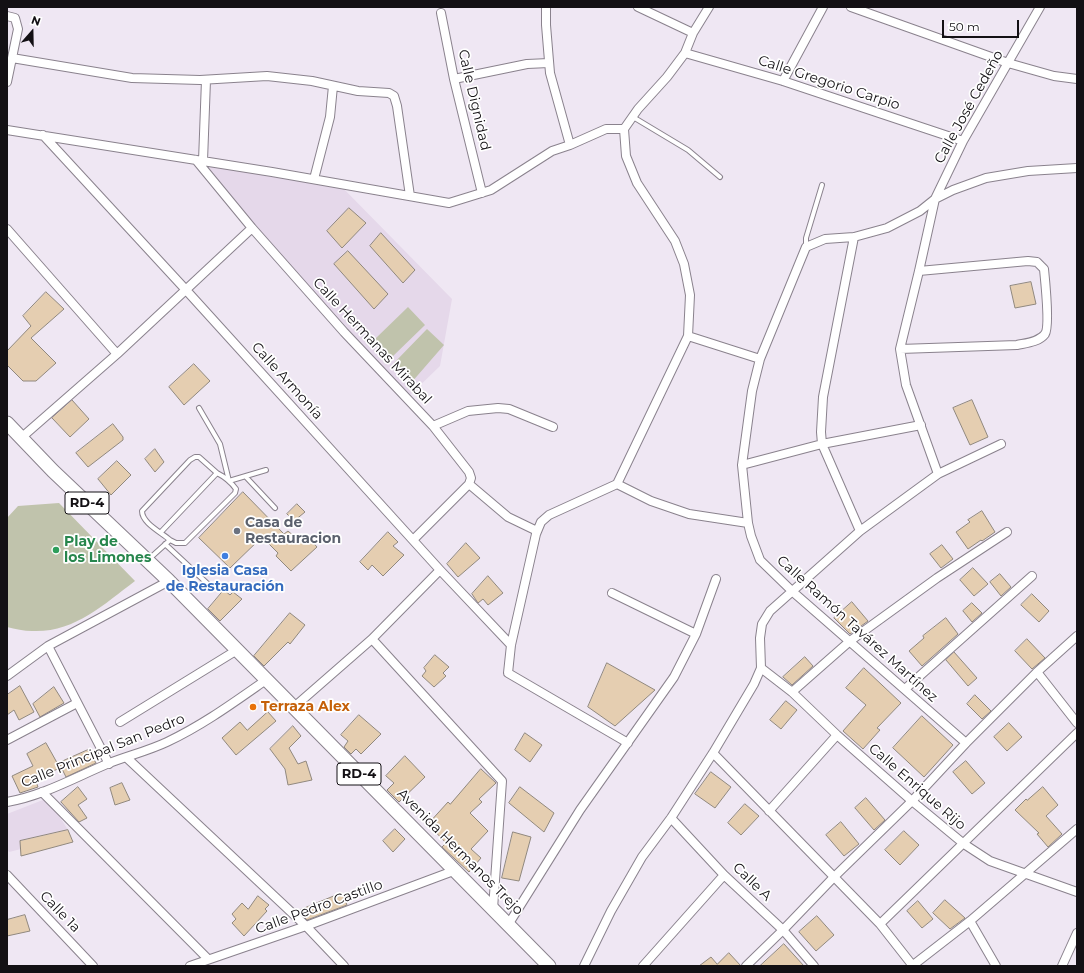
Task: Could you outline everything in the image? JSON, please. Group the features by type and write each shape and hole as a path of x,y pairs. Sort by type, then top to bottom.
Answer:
{"main road":[{"name":"Avenida Hermanos Trejo","path":"7,423 53,471 170,581 293,708 550,966"}],"street":[{"path":"546,7 550,73 570,145"},
{"path":"638,7 693,34"},
{"path":"628,743 508,673 511,644 540,522 549,515 618,484 688,336 690,295 684,264 676,241 637,182 626,156 624,129 632,117 667,77 685,53 693,34 709,7"},
{"path":"783,81 823,7"},
{"path":"851,7 1008,63 1054,76 1077,79"},
{"name":"Calle José Cedeño","path":"935,199 964,141 1040,7"},
{"name":"Calle Dignidad","path":"441,12 454,79 482,193"},
{"path":"7,16 15,18 18,29 7,82"},
{"name":"Calle Gregorio Carpio","path":"685,53 783,81 964,141"},
{"path":"12,58 132,78 206,80 267,76 312,81 358,91 389,93 394,96 397,106 410,196"},
{"path":"454,79 527,64 549,63"},
{"path":"199,160 206,80"},
{"path":"314,179 330,117 333,86"},
{"path":"7,130 199,160 449,203 491,190 552,151 570,145 606,129 624,129"},
{"name":"Calle Armonía","path":"43,135 440,570 511,644"},
{"name":"Calle Hermanas Mirabal","path":"199,160 252,228 344,332 433,426 469,472 471,478 469,484"},
{"path":"806,247 825,239 854,237 887,228 920,211 935,199 953,190 986,178 1028,171 1077,168"},
{"path":"935,199 900,349 906,384 922,425 938,474"},
{"path":"21,438 117,354 252,228"},
{"path":"7,229 117,354"},
{"path":"854,237 823,397 821,432 822,444 860,531"},
{"name":"Calle Ramón Tavárez Martínez","path":"806,247 760,359 752,391 742,465 748,523 751,536 760,560 792,592 966,742"},
{"path":"900,349 1017,345 1042,337 1046,332 1047,309 1044,269 1037,262 1028,261 919,270"},
{"path":"688,336 760,359"},
{"path":"433,426 468,411 498,408 509,409 553,427"},
{"path":"742,465 822,444 922,425"},
{"path":"584,966 642,857 671,818 713,753 754,684 760,668 760,638 762,624 770,611 860,531 938,474 1001,444"},
{"path":"413,540 469,484 508,517 537,531"},
{"path":"618,484 651,501 689,514 748,523"},
{"path":"792,692 850,641 937,578 1007,532"},
{"path":"293,708 372,639 440,570"},
{"path":"905,689 1032,576"},
{"path":"508,925 580,810 674,677 696,634 716,579"},
{"path":"7,676 48,646 170,581"},
{"path":"612,593 696,634"},
{"path":"746,966 833,878 912,802 966,742 1037,672 1077,636"},
{"path":"372,639 502,781 493,909"},
{"path":"48,646 109,764"},
{"path":"120,722 236,650"},
{"name":"Calle Enrique Rijo","path":"760,668 792,692 837,735 912,802 964,844 990,861 1077,892"},
{"path":"1037,672 1077,723"},
{"name":"Calle Principal San Pedro","path":"7,802 42,792 166,742 204,723 266,680"},
{"path":"7,740 77,703"},
{"path":"880,924 1077,733"},
{"path":"769,811 837,735"},
{"path":"713,753 833,878 880,924 913,966 970,921 1077,829"},
{"path":"127,758 306,926 344,966"},
{"path":"42,792 208,960"},
{"name":"Calle A","path":"671,818 724,874 783,930 814,966"},
{"name":"Calle Pedro Castillo","path":"190,966 306,926 456,870"},
{"path":"643,966 724,874"},
{"name":"Calle 1a","path":"7,876 94,966"},
{"path":"970,921 996,966"},
{"path":"1062,966 1077,933"}],"lane":[{"path":"632,117 688,150 720,177"},
{"path":"806,247 806,238 822,185"},
{"path":"199,408 220,444 229,481"},
{"path":"198,456 201,458 217,473 236,488 235,493 194,536 185,543 181,544 170,540 143,518 142,511 144,508 195,457 198,456"},
{"path":"229,481 266,470"},
{"path":"161,532 217,473"},
{"path":"246,476 274,508"},
{"path":"148,560 170,540"},
{"path":"165,544 210,586"}],"shaded area":[{"path":"196,160 338,183 452,299 440,366 407,398"},
{"path":"48,798 68,830 21,841 21,849 9,852 7,849 7,814"}],"green space":[{"path":"408,307 425,325 391,358 375,339"},
{"path":"427,329 444,345 411,383 394,363"},
{"name":"Play de los Limones","path":"59,503 135,581 99,608 75,622 47,630 32,631 7,627 7,518 18,506"}],"building":[{"path":"349,208 366,223 342,248 327,231"},
{"path":"381,233 415,270 403,283 370,246"},
{"path":"348,251 388,294 374,309 334,264"},
{"path":"1031,282 1036,304 1015,308 1010,286"},
{"path":"46,292 64,309 31,338 56,363 36,381 23,381 7,365 7,351 31,326 23,316"},
{"path":"194,364 210,381 184,405 169,387"},
{"path":"72,400 89,419 70,437 52,418"},
{"path":"972,400 988,437 970,445 953,408"},
{"path":"113,424 123,437 123,440 88,467 76,453"},
{"path":"155,449 164,462 155,472 145,459"},
{"path":"117,461 131,475 111,495 98,479"},
{"name":"Casa de Restauracion","path":"243,492 284,534 288,531 303,544 309,538 317,547 291,571 276,556 278,553 262,537 230,568 199,538"},
{"path":"297,504 305,512 294,521 287,514"},
{"path":"982,511 995,532 968,549 956,532 970,522 968,520"},
{"path":"388,532 398,542 393,546 404,555 383,576 372,565 368,570 360,562"},
{"path":"466,543 480,558 458,577 447,564"},
{"path":"942,545 953,559 941,568 930,554"},
{"path":"973,568 988,584 974,596 960,580"},
{"path":"1000,574 1011,587 1001,596 990,582"},
{"path":"488,576 503,593 488,605 483,599 478,603 472,594"},
{"path":"224,590 230,595 233,592 242,599 220,621 208,609"},
{"path":"1032,594 1049,611 1039,622 1021,605"},
{"path":"852,602 868,621 850,634 834,618"},
{"path":"972,603 982,613 972,622 963,611"},
{"path":"290,613 305,625 290,644 288,642 264,666 254,656"},
{"path":"946,618 958,634 922,666 909,651 924,638 923,636"},
{"path":"1027,639 1045,658 1032,669 1015,651"},
{"path":"954,652 977,678 968,686 946,660"},
{"path":"435,655 449,667 443,673 446,676 434,687 422,676 426,671 424,668"},
{"path":"805,657 813,666 792,685 783,677"},
{"path":"607,663 655,690 615,726 588,707"},
{"path":"864,668 901,703 877,728 880,730 863,749 843,731 866,705 846,688"},
{"path":"20,686 34,712 19,720 14,710 7,715 7,695"},
{"path":"54,687 64,703 40,717 33,704"},
{"path":"975,695 991,711 982,719 967,704"},
{"path":"786,701 797,710 781,729 770,720"},
{"path":"268,712 276,721 236,755 222,738 240,722 247,730"},
{"path":"359,715 381,734 361,754 356,749 351,754 344,747 348,741 341,735"},
{"path":"922,716 953,745 924,777 893,748"},
{"path":"1009,723 1022,737 1007,751 994,737"},
{"path":"293,726 301,736 289,748 298,764 306,761 312,780 288,785 285,769 270,749"},
{"path":"525,733 542,745 530,762 515,750"},
{"path":"46,743 60,768 35,779 38,787 20,793 12,776 33,766 27,754"},
{"path":"88,750 96,763 66,777 59,763"},
{"path":"405,756 425,777 399,802 387,790 394,783 386,776"},
{"path":"966,761 985,783 972,794 953,772"},
{"path":"481,769 496,783 479,799 482,802 470,813 488,831 471,849 481,858 469,872 442,847 446,843 428,824 448,802 450,804"},
{"path":"711,772 731,787 715,808 695,794"},
{"path":"122,783 130,800 115,805 110,788"},
{"path":"78,787 87,799 78,805 87,818 79,822 61,802"},
{"path":"520,787 554,813 544,832 509,803"},
{"path":"1043,787 1058,805 1046,816 1062,834 1048,847 1037,834 1039,833 1015,810 1026,799 1027,800"},
{"path":"866,798 885,820 874,830 855,808"},
{"path":"745,804 759,816 741,835 728,823"},
{"path":"841,822 859,844 844,856 826,835"},
{"path":"395,829 405,839 393,852 383,841"},
{"path":"68,830 73,842 21,856 20,841"},
{"path":"904,831 919,845 900,865 885,850"},
{"path":"513,832 531,837 519,881 502,878"},
{"path":"342,893 347,905 307,920 298,911"},
{"path":"258,896 269,905 265,909 267,911 244,936 232,923 236,919 232,914 242,903 248,909"},
{"path":"945,900 965,918 950,929 933,913"},
{"path":"918,901 933,919 922,928 907,911"},
{"path":"25,915 30,931 7,936 7,920"},
{"path":"817,916 834,935 816,951 799,932"},
{"path":"784,944 804,966 760,966"},
{"path":"729,953 741,966 699,966 711,957 717,964"}],"place":[{"name":"Casa de Restauracion","path":"237,531"},
{"name":"Play de los Limones","path":"56,550"},
{"name":"Iglesia Casa de Restauración","path":"225,556"},
{"name":"Terraza Alex","path":"253,707"}]}
